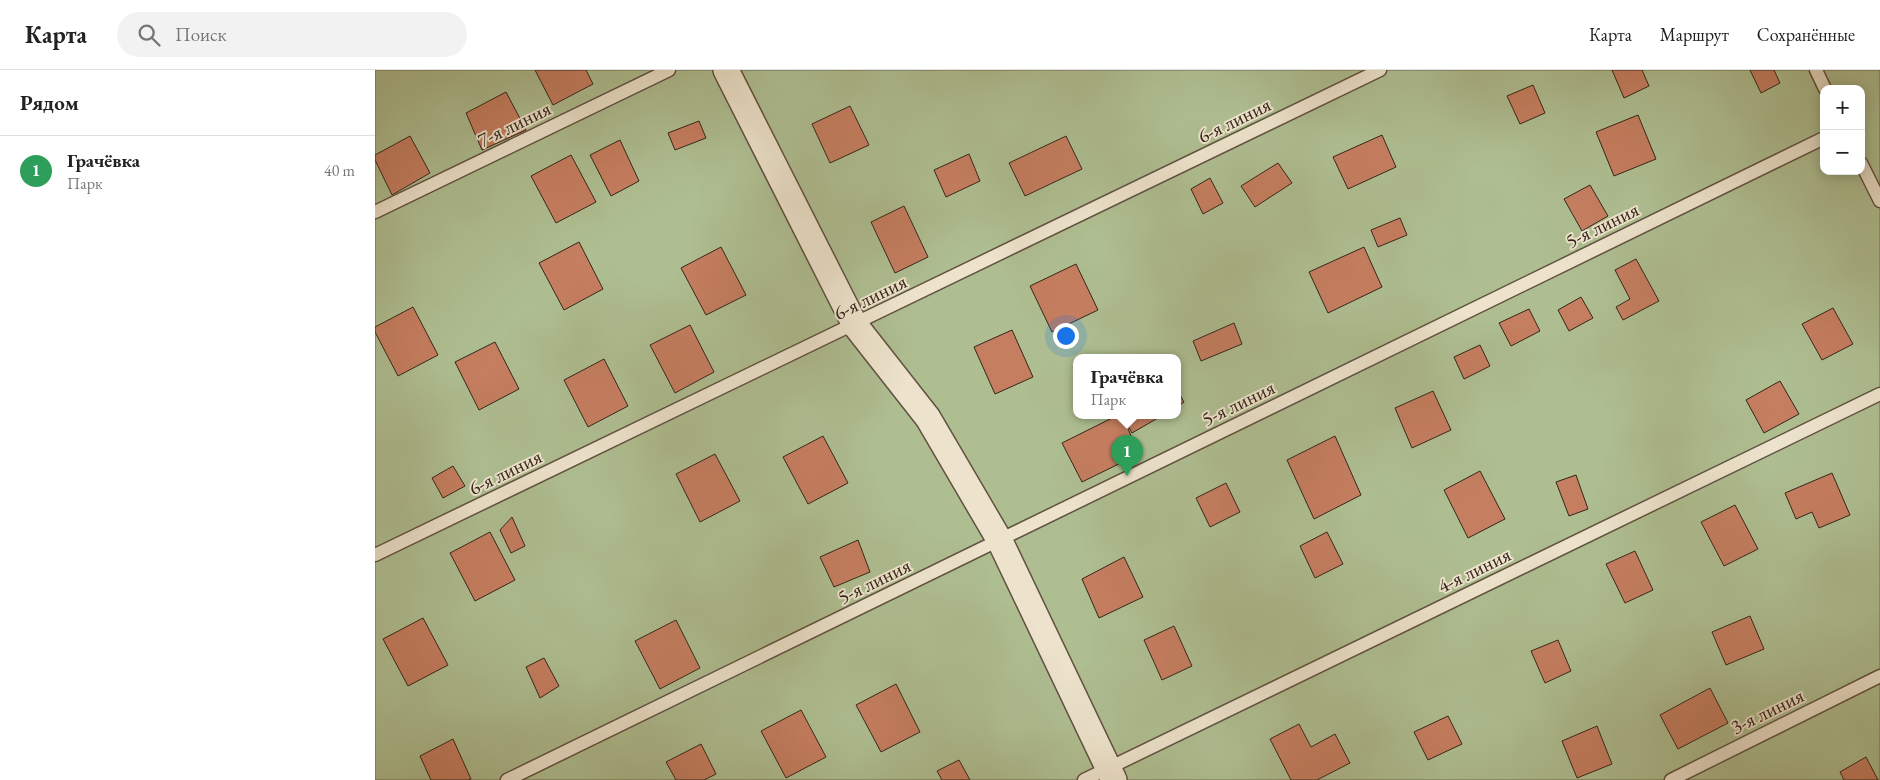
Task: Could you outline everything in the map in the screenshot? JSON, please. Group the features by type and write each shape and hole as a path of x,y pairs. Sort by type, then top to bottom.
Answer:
{"street":[{"path":"726,70 855,324 928,418 1000,540 1111,774"}],"lane":[{"name":"7-я линия","path":"375,212 669,70"},
{"name":"6-я линия","path":"375,555 1380,70"},
{"path":"1816,70 1823,85"},
{"name":"5-я линия","path":"507,780 1820,140"},
{"path":"1865,170 1880,202"},
{"name":"4-я линия","path":"1085,780 1111,774 1880,394"},
{"name":"3-я линия","path":"1671,780 1880,676"}],"green space":[{"path":"375,70 1880,70 1880,780 375,780"}],"building":[{"path":"535,70 586,70 593,84 553,105"},
{"path":"1612,70 1642,70 1649,86 1624,98"},
{"path":"1750,70 1774,70 1780,83 1761,93"},
{"path":"1533,85 1545,113 1520,124 1507,96"},
{"path":"506,92 526,130 482,150 466,113"},
{"path":"850,106 869,145 830,163 812,124"},
{"path":"1638,115 1656,159 1614,176 1596,132"},
{"path":"699,121 706,138 675,150 668,133"},
{"path":"1382,135 1396,167 1348,189 1333,157"},
{"path":"410,136 430,173 392,195 375,160 375,155"},
{"path":"1066,136 1082,169 1025,196 1009,163"},
{"path":"620,140 639,181 611,196 590,155"},
{"path":"969,154 980,181 946,197 934,170"},
{"path":"571,155 596,202 556,223 531,176"},
{"path":"1278,163 1292,183 1255,207 1241,186"},
{"path":"1210,178 1223,203 1203,214 1191,189"},
{"path":"1590,185 1608,216 1582,231 1564,199"},
{"path":"904,206 928,257 895,273 871,222"},
{"path":"1400,218 1407,235 1378,247 1371,230"},
{"path":"579,242 603,289 564,310 539,263"},
{"path":"721,247 746,295 706,315 681,268"},
{"path":"1364,247 1382,287 1328,313 1309,272"},
{"path":"1636,259 1659,301 1623,320 1616,307 1630,299 1615,270"},
{"path":"1076,264 1098,310 1052,332 1030,286"},
{"path":"1581,297 1593,318 1569,331 1558,310"},
{"path":"413,307 438,355 398,376 375,332 375,327"},
{"path":"1833,308 1853,344 1822,360 1802,324"},
{"path":"1529,309 1540,331 1511,346 1499,323"},
{"path":"1234,323 1242,344 1201,361 1193,341"},
{"path":"690,325 714,372 675,393 650,345"},
{"path":"1012,330 1033,377 995,394 974,347"},
{"path":"495,342 519,389 479,410 455,362"},
{"path":"1480,345 1490,366 1464,379 1454,357"},
{"path":"604,359 628,406 588,427 564,380"},
{"path":"1780,381 1799,414 1764,433 1746,400"},
{"path":"1433,391 1451,430 1412,448 1395,408"},
{"path":"1110,419 1124,419 1139,454 1082,482 1062,443"},
{"path":"1124,419 1156,419 1132,433"},
{"path":"823,436 848,483 808,504 783,457"},
{"path":"1335,436 1361,495 1314,519 1287,460"},
{"path":"715,454 740,501 700,522 676,474"},
{"path":"453,466 465,486 443,498 432,478"},
{"path":"1480,471 1505,519 1468,538 1444,490"},
{"path":"1832,473 1850,515 1819,528 1812,512 1796,519 1785,493"},
{"path":"1576,475 1588,509 1569,516 1556,482"},
{"path":"1226,483 1240,512 1210,527 1196,498"},
{"path":"1735,505 1758,549 1724,566 1701,522"},
{"path":"512,517 525,546 511,553 500,530"},
{"path":"490,532 515,580 475,601 450,553"},
{"path":"1327,532 1343,564 1315,578 1300,546"},
{"path":"858,540 870,572 834,587 820,557"},
{"path":"1635,551 1653,590 1625,603 1606,564"},
{"path":"1124,557 1143,597 1099,618 1082,579"},
{"path":"1750,616 1764,649 1726,665 1712,632"},
{"path":"423,618 448,665 408,686 383,639"},
{"path":"676,620 700,668 660,689 635,641"},
{"path":"1174,626 1192,666 1162,680 1144,640"},
{"path":"1558,640 1571,671 1545,683 1531,651"},
{"path":"544,658 559,686 540,698 526,667"},
{"path":"896,684 920,732 881,752 856,705"},
{"path":"1710,688 1728,723 1678,749 1660,715"},
{"path":"801,710 826,757 786,778 761,731"},
{"path":"1448,716 1462,744 1428,760 1414,732"},
{"path":"1299,724 1311,747 1335,734 1350,763 1317,780 1291,780 1270,739"},
{"path":"1597,726 1612,764 1577,778 1562,741"},
{"path":"453,739 471,779 431,780 420,756"},
{"path":"701,744 716,774 704,780 676,780 666,762"},
{"path":"1866,757 1878,780 1844,780 1840,772"},
{"path":"959,760 970,780 942,780 937,771"}],"place":[{"name":"Грачёвка","path":"1127,476"}]}
